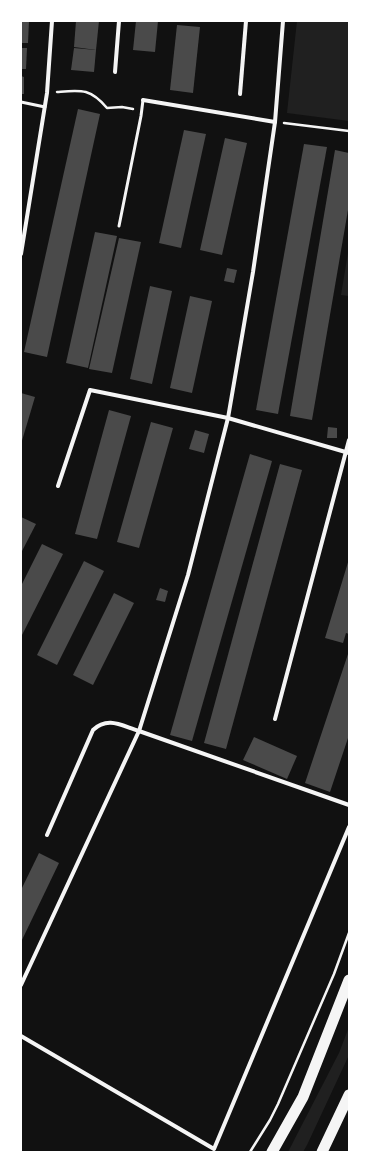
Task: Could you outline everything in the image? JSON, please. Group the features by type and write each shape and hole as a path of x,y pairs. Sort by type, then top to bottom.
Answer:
{"highway":[{"path":"272,1152 303,1097 349,980"},
{"path":"322,1152 349,1095"}],"street":[{"path":"21,254 47,93 52,21"},
{"path":"115,72 119,21"},
{"path":"240,94 246,21"},
{"path":"21,985 139,731 188,575 228,418 253,272 275,122 283,21"},
{"path":"143,100 275,122"},
{"path":"58,486 90,390 228,418 347,453"},
{"path":"275,719 347,453 349,440"},
{"path":"47,835 93,730 107,722 112,722 139,731 349,805"},
{"path":"21,1036 214,1149 349,827"}],"lane":[{"path":"119,226 143,100"},
{"path":"21,102 45,107"}],"path":[{"path":"47,93 77,90 93,94 107,108 122,107 142,111"},
{"path":"275,122 349,131"},
{"path":"250,1152 278,1104 334,974 349,933"}],"shaded area":[{"path":"297,21 349,21 349,121 287,113"},
{"path":"349,247 349,296 341,295"},
{"path":"349,1027 349,1055 307,1145 303,1152 288,1152 339,1053"}],"building":[{"path":"21,21 29,21 28,43 21,43"},
{"path":"76,21 99,21 96,50 74,47"},
{"path":"136,21 158,21 155,52 133,50"},
{"path":"177,25 200,27 193,93 170,90"},
{"path":"21,48 27,48 26,69 21,69"},
{"path":"74,48 96,50 94,72 71,70"},
{"path":"21,76 24,77 24,94 21,94"},
{"path":"78,109 100,114 47,357 24,352"},
{"path":"184,130 206,134 181,248 159,243"},
{"path":"225,138 247,143 222,255 200,250"},
{"path":"304,144 327,147 278,414 256,410"},
{"path":"335,150 349,153 349,204 312,420 290,416"},
{"path":"95,232 117,236 88,368 66,363"},
{"path":"119,238 141,242 112,373 89,369"},
{"path":"227,268 237,270 234,283 224,281"},
{"path":"150,286 172,291 152,384 130,379"},
{"path":"190,296 212,301 192,393 170,388"},
{"path":"21,393 35,397 21,444"},
{"path":"109,410 131,416 97,539 75,534"},
{"path":"151,422 173,428 139,548 117,542"},
{"path":"328,427 337,428 337,438 327,438"},
{"path":"195,430 209,434 204,453 189,449"},
{"path":"250,454 272,461 192,741 170,735"},
{"path":"280,464 302,470 226,749 204,743"},
{"path":"21,517 36,524 21,553"},
{"path":"42,544 63,554 21,637 21,586"},
{"path":"349,559 349,634 346,633 343,643 325,638"},
{"path":"84,561 104,571 57,665 37,655"},
{"path":"160,588 168,591 165,602 156,600"},
{"path":"114,593 134,603 93,685 73,675"},
{"path":"349,651 349,735 330,792 305,783"},
{"path":"254,737 297,756 287,779 243,760"},
{"path":"39,853 59,863 21,942 21,890"}]}
